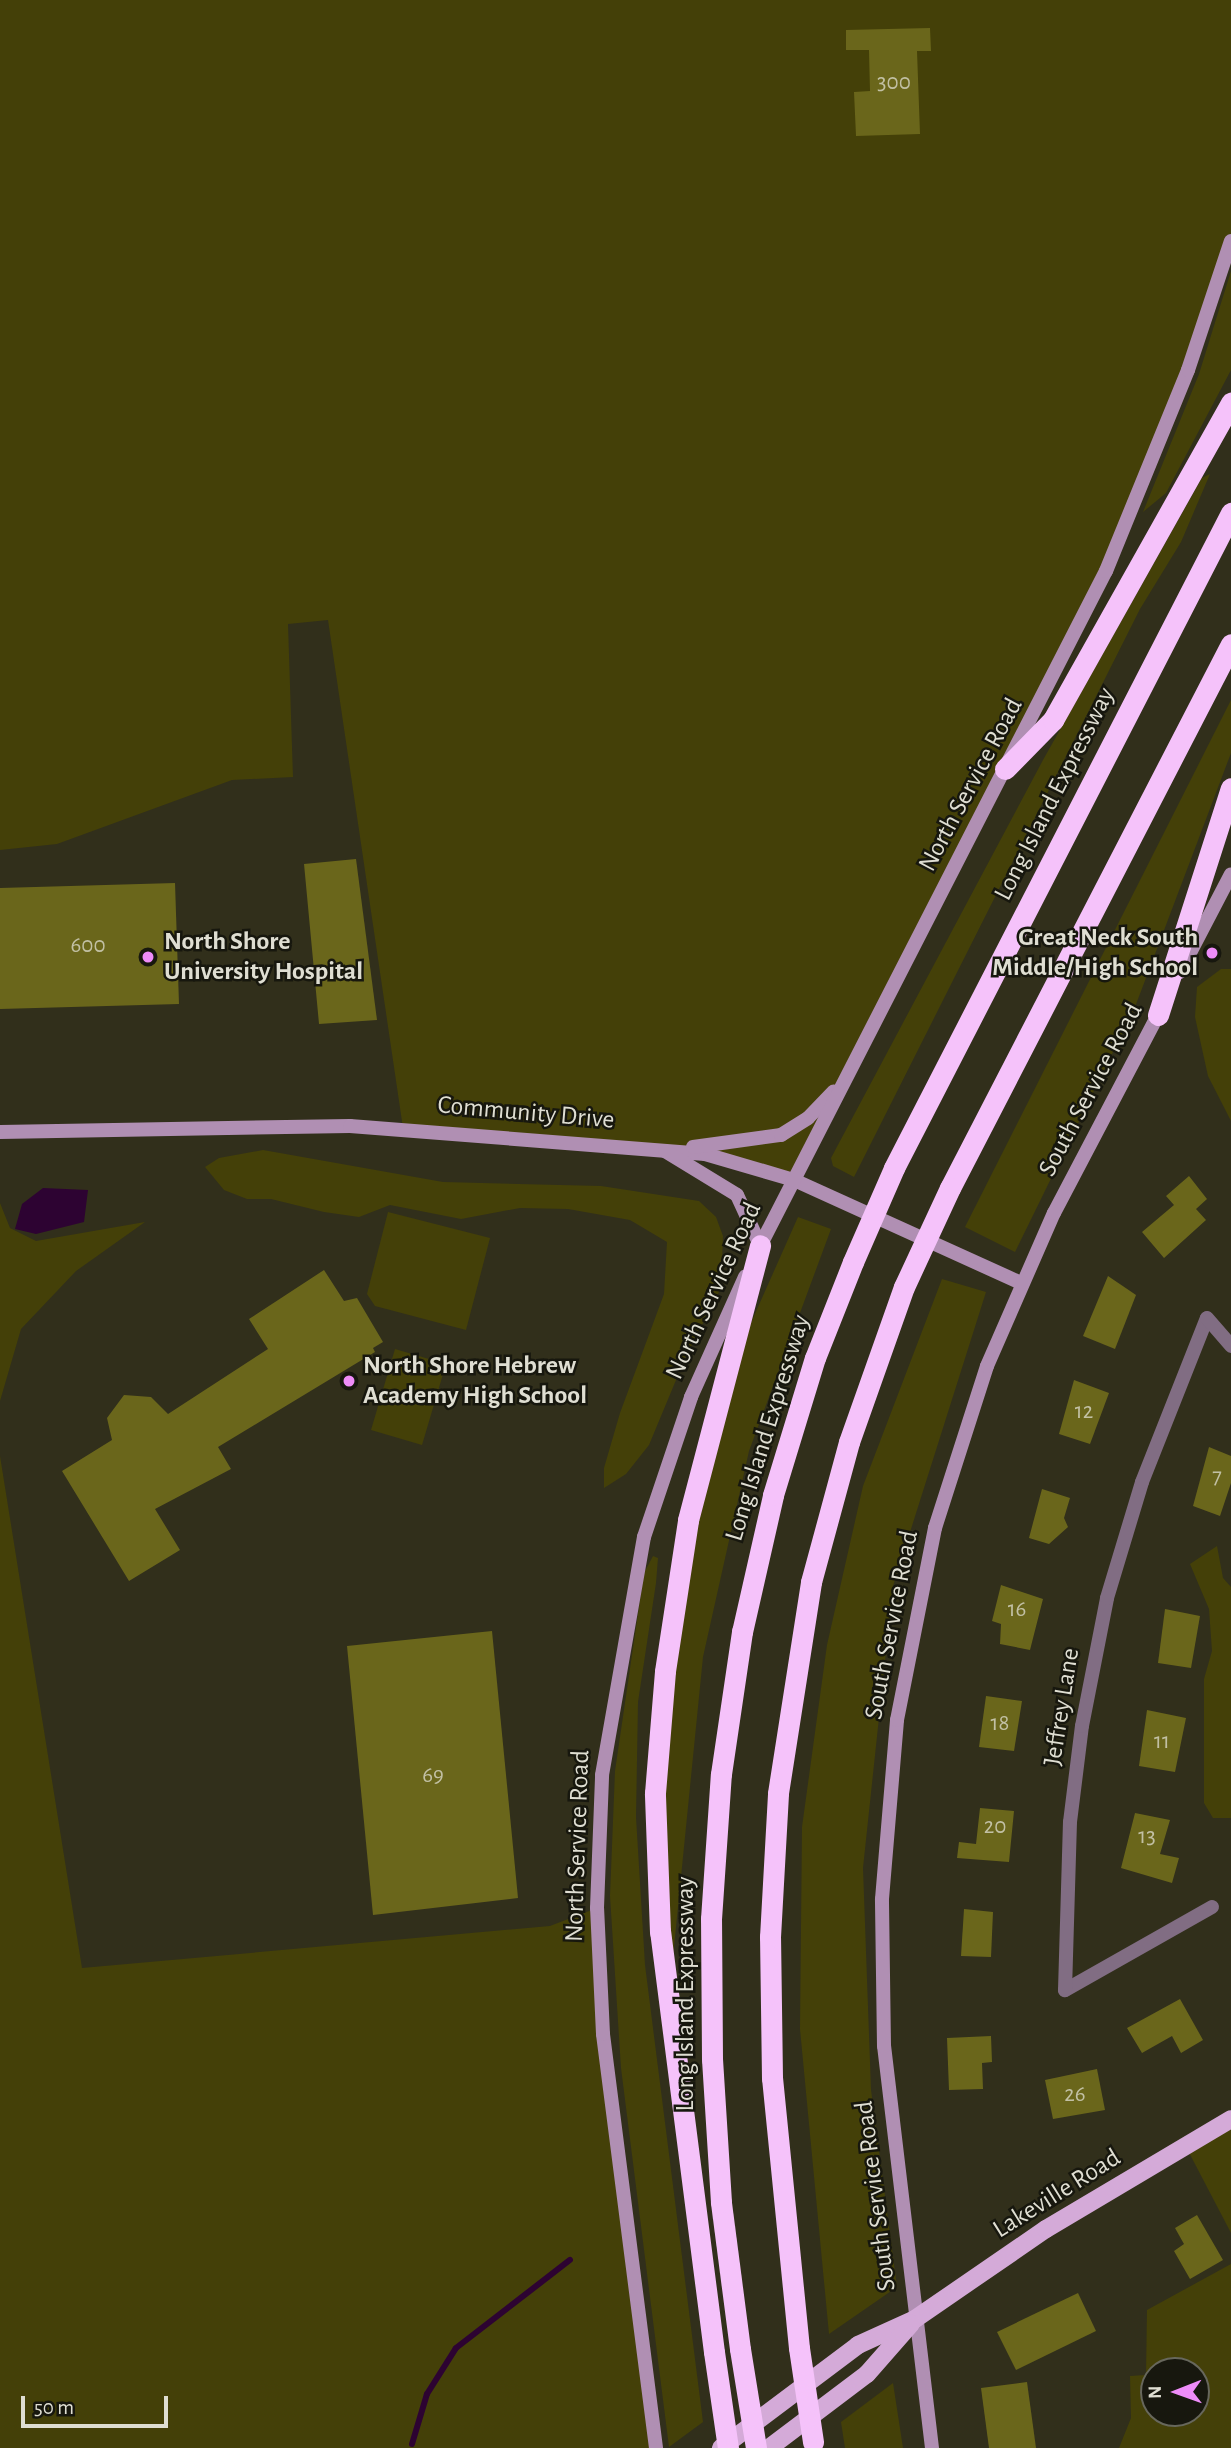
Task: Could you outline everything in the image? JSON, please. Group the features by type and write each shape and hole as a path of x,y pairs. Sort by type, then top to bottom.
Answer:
{"highway":[{"path":"1005,769 1053,720 1231,403"},
{"name":"Long Island Expressway","path":"755,2448 721,2202 712,2059 711,1919 720,1786 742,1632 773,1495 815,1358 894,1168 1231,513"},
{"path":"813,2445 799,2348 772,2078 770,1937 778,1793 811,1581 849,1442 904,1287 950,1188 1231,644"},
{"path":"1158,1014 1231,788"},
{"path":"728,2448 660,1932 655,1793 665,1671 688,1520 760,1245"}],"main road":[{"name":"North Service Road","path":"656,2448 603,2034 597,1908 602,1775 644,1537 691,1397 760,1245 1005,769 1130,515 1188,370 1231,241"},
{"name":"South Service Road","path":"932,2448 884,2046 881,1935 888,1792 908,1648 935,1528 974,1403 1021,1283 1231,874"},
{"path":"660,1149 781,1135 808,1118 847,1076"},
{"name":"Community Drive","path":"0,1132 350,1126 660,1149 724,1157 794,1180 1021,1283"},
{"path":"660,1149 737,1195 760,1245"},
{"name":"Lakeville Road","path":"721,2448 859,2345 915,2319 1046,2229 1231,2119"},
{"name":"Lakeville Road","path":"769,2448 867,2374 915,2319"}],"street":[{"name":"Jeffrey Lane","path":"1212,1908 1065,1990 1070,1822 1082,1726 1107,1598 1142,1482 1207,1318 1231,1346"}],"shaded area":[{"path":"0,0 1231,0 1231,241 1135,504 794,1180 745,1163 403,1128 328,620 288,624 293,777 232,780 57,844 0,850"},
{"path":"1231,271 1231,370 1166,493 1143,512 1199,374"},
{"path":"1210,474 1181,542 1140,609 854,1177 833,1166 831,1158 1043,760 1202,478"},
{"path":"1231,700 1231,753 1135,1007 1015,1252 965,1227"},
{"path":"1221,969 1231,969 1231,1121 1208,1076 1195,1017 1197,987"},
{"path":"263,1150 443,1182 601,1186 699,1201 716,1217 723,1236 721,1288 686,1356 649,1445 626,1474 604,1488 604,1468 620,1413 664,1294 667,1242 630,1220 568,1209 520,1208 461,1219 390,1205 359,1217 324,1212 271,1199 247,1199 224,1190 205,1167 219,1158"},
{"path":"43,1188 88,1190 84,1222 36,1234 15,1229 22,1204"},
{"path":"0,1203 10,1228 36,1241 145,1222 76,1271 21,1329 0,1401"},
{"path":"388,1212 490,1238 466,1330 375,1306 367,1294"},
{"path":"798,1217 831,1229 749,1451 703,1657 673,1957 664,1894 662,1782 690,1537 746,1334"},
{"path":"942,1279 986,1292 893,1586 863,1868 871,2090 897,2287 829,2334 800,2029 802,1827 827,1645 863,1486"},
{"path":"395,1349 446,1364 422,1445 371,1430"},
{"path":"0,1456 82,1968 550,1926 597,1908 601,1998 656,2448 0,2448"},
{"path":"1217,1546 1223,1578 1231,1587 1231,1818 1213,1818 1204,1803 1204,1679 1212,1651 1209,1609 1190,1564"},
{"path":"653,1556 658,1558 656,1583 638,1702 636,1817 645,1965 703,2422 669,2447 621,2068 610,1896 615,1771 644,1573"},
{"path":"1231,2115 1231,2233 1184,2143"},
{"path":"1231,2264 1231,2448 1119,2448 1131,2418 1130,2376 1140,2375 1140,2427 1210,2427 1210,2357 1146,2357 1147,2310"},
{"path":"893,2383 903,2448 845,2448 841,2422"}],"building":[{"path":"930,28 931,51 917,51 920,134 856,136 854,92 870,91 869,50 846,50 846,30"},
{"path":"356,859 377,1020 319,1024 304,864"},
{"path":"175,883 179,1004 0,1009 0,888"},
{"path":"1189,1176 1207,1199 1196,1209 1206,1220 1164,1258 1142,1232 1174,1205 1166,1196"},
{"path":"324,1270 344,1301 357,1298 383,1342 373,1348 375,1352 218,1447 231,1469 155,1509 180,1550 129,1581 62,1471 112,1440 107,1418 124,1395 151,1397 168,1414 268,1349 249,1319"},
{"path":"1108,1276 1136,1295 1115,1349 1083,1336"},
{"path":"1074,1380 1109,1393 1090,1444 1059,1434"},
{"path":"1209,1447 1231,1456 1231,1483 1220,1516 1193,1506"},
{"path":"1042,1489 1070,1498 1064,1518 1068,1527 1049,1544 1029,1538"},
{"path":"1001,1585 1043,1599 1030,1650 1000,1644 1001,1624 992,1621"},
{"path":"1165,1609 1200,1616 1191,1668 1158,1663"},
{"path":"492,1631 518,1898 373,1915 347,1646"},
{"path":"986,1696 1022,1701 1014,1751 979,1747"},
{"path":"1147,1710 1186,1718 1175,1772 1139,1766"},
{"path":"980,1808 1014,1811 1009,1862 957,1858 959,1842 976,1844"},
{"path":"1135,1813 1170,1820 1160,1854 1179,1858 1172,1883 1121,1868"},
{"path":"964,1909 993,1912 991,1957 961,1956"},
{"path":"1180,1999 1203,2040 1181,2053 1172,2036 1142,2053 1127,2028"},
{"path":"991,2036 992,2062 982,2063 983,2089 949,2090 947,2038"},
{"path":"1097,2069 1105,2110 1053,2119 1045,2080"},
{"path":"1197,2215 1223,2260 1190,2279 1174,2251 1184,2244 1175,2228"},
{"path":"1078,2293 1096,2331 1016,2370 997,2332"},
{"path":"1027,2382 1036,2448 989,2448 981,2388"}],"waterway":[{"path":"412,2444 427,2394 456,2348 570,2260"}],"place":[{"name":"Great Neck South Middle/High School","path":"1212,953"},
{"name":"North Shore University Hospital","path":"148,957"},
{"name":"North Shore Hebrew Academy High School","path":"349,1381"}]}
